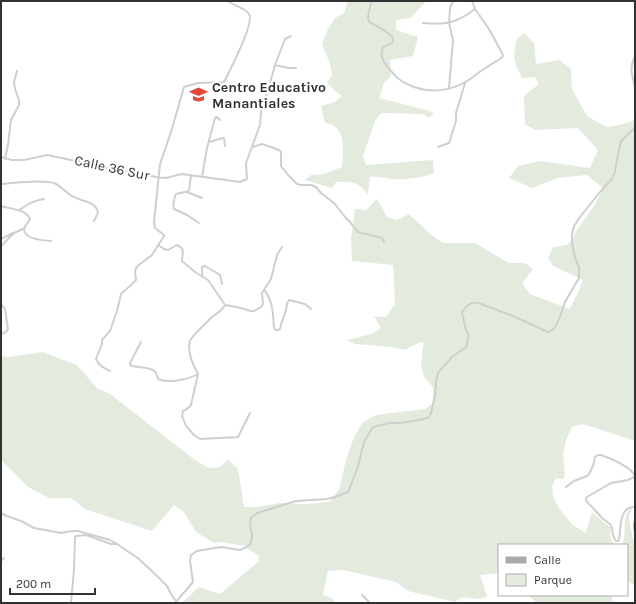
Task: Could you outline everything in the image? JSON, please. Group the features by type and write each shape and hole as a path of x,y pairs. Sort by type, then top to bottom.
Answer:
{"main road":[{"path":"635,523 635,529"}],"street":[{"path":"110,371 102,367 96,359 102,344 102,340 110,331 121,294 136,280 136,268 152,255 164,236 155,228 154,222 158,178 160,164 184,87 198,83 224,82 238,54 247,31 250,15 246,11 228,1"},
{"path":"371,1 368,16 369,22 391,34 393,38 392,42 383,48 381,54 382,60 394,76 418,88 429,90 449,89 465,83 503,56 489,29 475,9 472,1"},
{"path":"449,89 452,40 449,23 450,8 453,1"},
{"path":"423,23 437,25 449,23 464,17 475,9"},
{"path":"252,148 260,125 261,112 274,65 285,39 291,36"},
{"path":"635,56 631,71 635,88"},
{"path":"274,65 296,68"},
{"path":"5,159 11,120 19,105 14,82 17,71"},
{"path":"438,147 449,143 456,122 456,113 465,83"},
{"path":"269,85 296,88"},
{"path":"202,177 215,118 220,120"},
{"path":"1,513 34,528 61,533 78,531 110,540 139,559 167,586 176,602 193,582 190,561 192,555 197,551 222,546 240,550 243,549 251,543 251,518 256,513 296,500 334,497 348,492 358,467 365,440 373,427 389,423 424,420 429,417 435,395 438,373 452,357 466,346 468,336 462,312 468,304 478,302 548,332 553,330 560,317 565,302 579,278 579,267 575,258 572,243 574,226 612,179 615,171 620,141 635,128"},
{"path":"209,142 224,138 226,146"},
{"path":"252,148 262,144 279,150 281,152 281,166 288,176 297,184 316,187 334,203 358,232 382,238 384,242"},
{"name":"Calle 36 Sur","path":"1,157 12,160 24,160 42,155 53,155 71,160 92,163 114,171 134,172 158,178 166,178 182,174 240,182 247,179 246,163 252,148"},
{"path":"187,192 189,190 191,175"},
{"path":"1,184 37,182 55,184 74,197 96,207 98,213 94,221"},
{"path":"199,223 174,209 173,203 177,192 187,192 202,198"},
{"path":"19,210 32,202 44,199"},
{"path":"1,206 19,210 26,213 30,217 30,220 24,228 1,239"},
{"path":"24,228 24,231 31,237 39,240 51,241"},
{"path":"1,246 14,233"},
{"path":"158,245 168,250 177,245 182,247 182,261 210,283 225,305 251,312 262,305 261,295 270,280 277,254 282,247"},
{"path":"202,277 202,267 205,266 221,276 222,284"},
{"path":"264,290 271,302 274,328 276,330 280,329 288,301 291,300 304,304 312,309"},
{"path":"1,304 5,309 8,329 6,332 1,334"},
{"path":"225,305 222,310 212,317 190,339 189,350 198,374 191,405 183,411 182,416 186,426 200,439 238,437 250,413"},
{"path":"141,342 130,363 131,366 151,368 155,371 158,379 162,381 177,380 198,374"},
{"path":"566,487 574,481 589,474 593,466 594,458 601,455 621,464 634,474 634,477 628,480 610,483 586,498 586,501 611,525 614,538 616,540 618,541 619,539 621,522 625,511 628,508 635,507"},
{"path":"71,603 75,537 85,535 111,544 117,544"},
{"path":"1,562 4,558"},
{"path":"362,595 370,603"}],"green space":[{"path":"348,1 426,1 411,18 396,20 396,30 418,37 413,56 390,60 391,76 384,83 379,98 430,111 434,114 429,118 424,114 381,113 375,121 363,156 366,165 433,160 434,173 408,179 370,177 368,194 360,186 354,183 336,182 332,188 305,180 311,175 324,174 342,167 342,139 338,129 333,125 325,123 321,106 335,102 342,96 327,82 332,73 329,60 322,44 328,29 335,18 344,13"},
{"path":"524,33 534,43 536,64 559,60 571,69 572,89 587,116 606,127 633,121 635,112 635,441 583,424 572,427 566,440 563,455 565,476 563,479 556,478 552,486 553,496 560,510 573,525 586,533 592,512 611,528 611,537 615,544 498,544 498,573 480,575 487,596 481,599 462,597 455,602 408,591 396,582 343,570 328,571 323,595 332,598 336,603 182,603 199,587 220,594 259,561 259,556 244,546 221,542 214,543 196,532 183,511 174,505 152,531 85,509 71,498 49,498 28,487 1,460 1,356 9,357 43,352 77,365 97,388 110,394 195,460 209,468 220,467 228,459 238,469 244,507 256,507 280,503 306,504 329,502 339,490 346,460 354,437 363,422 376,415 425,409 433,403 433,387 424,377 421,365 424,343 420,342 405,350 391,347 355,344 347,340 372,334 381,328 374,316 386,317 395,304 393,265 352,261 351,239 355,209 366,210 377,199 387,217 397,220 409,214 431,235 443,243 475,243 509,263 525,263 533,269 522,283 530,294 570,309 583,280 553,266 548,258 553,247 567,245 572,241 576,231 594,206 603,188 587,175 558,178 532,188 509,178 518,166 540,161 590,168 598,150 578,128 535,130 525,124 524,96 539,84 535,77 522,78 516,66 514,56 516,40"},
{"path":"632,508 629,518 632,536 635,542 635,582 633,585 628,582 628,544 622,544 624,539 626,517 629,510"},
{"path":"529,596 612,596 612,601 620,603 577,602 537,603"}],"place":[{"name":"Centro Educativo Manantiales","path":"199,95"}]}
